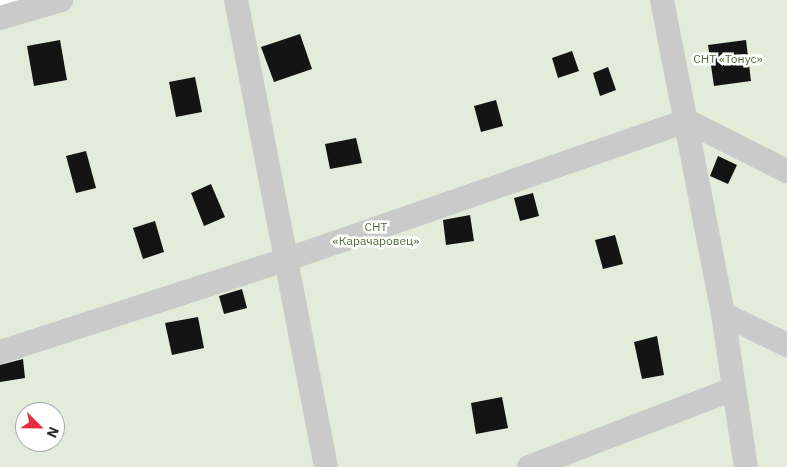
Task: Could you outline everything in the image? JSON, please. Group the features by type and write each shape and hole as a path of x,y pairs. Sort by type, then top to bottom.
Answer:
{"street":[{"path":"0,18 61,0"},
{"path":"236,0 326,467"},
{"path":"662,0 687,121 722,314 746,467"},
{"path":"0,352 285,260 687,121 787,171"},
{"path":"722,314 787,345"},
{"path":"529,467 733,389"}],"green space":[{"name":"СНТ «Карачаровец»","path":"75,0 787,0 787,467 0,467 0,25"}],"building":[{"path":"300,34 312,69 274,82 261,47"},
{"path":"60,40 67,80 34,86 27,46"},
{"path":"746,40 751,81 714,86 708,45"},
{"path":"572,51 579,71 558,78 552,58"},
{"path":"608,67 616,90 600,96 593,73"},
{"path":"195,77 202,112 176,117 169,82"},
{"path":"496,100 503,126 481,132 474,106"},
{"path":"356,138 362,163 330,169 325,144"},
{"path":"86,151 96,188 76,193 66,156"},
{"path":"718,156 737,165 728,184 710,176"},
{"path":"211,184 225,217 204,226 191,193"},
{"path":"533,193 539,216 520,221 514,198"},
{"path":"470,215 474,241 446,245 443,220"},
{"path":"155,221 164,252 143,259 133,228"},
{"path":"615,235 623,264 603,269 595,240"},
{"path":"242,289 247,308 224,314 219,296"},
{"path":"198,317 204,348 172,355 165,323"},
{"path":"657,336 664,375 642,379 634,342"},
{"path":"23,359 25,378 0,382 0,365"},
{"path":"502,397 508,428 476,434 471,403"}],"park label":[{"name":"СНТ «Тонус»","path":"728,59"}]}
